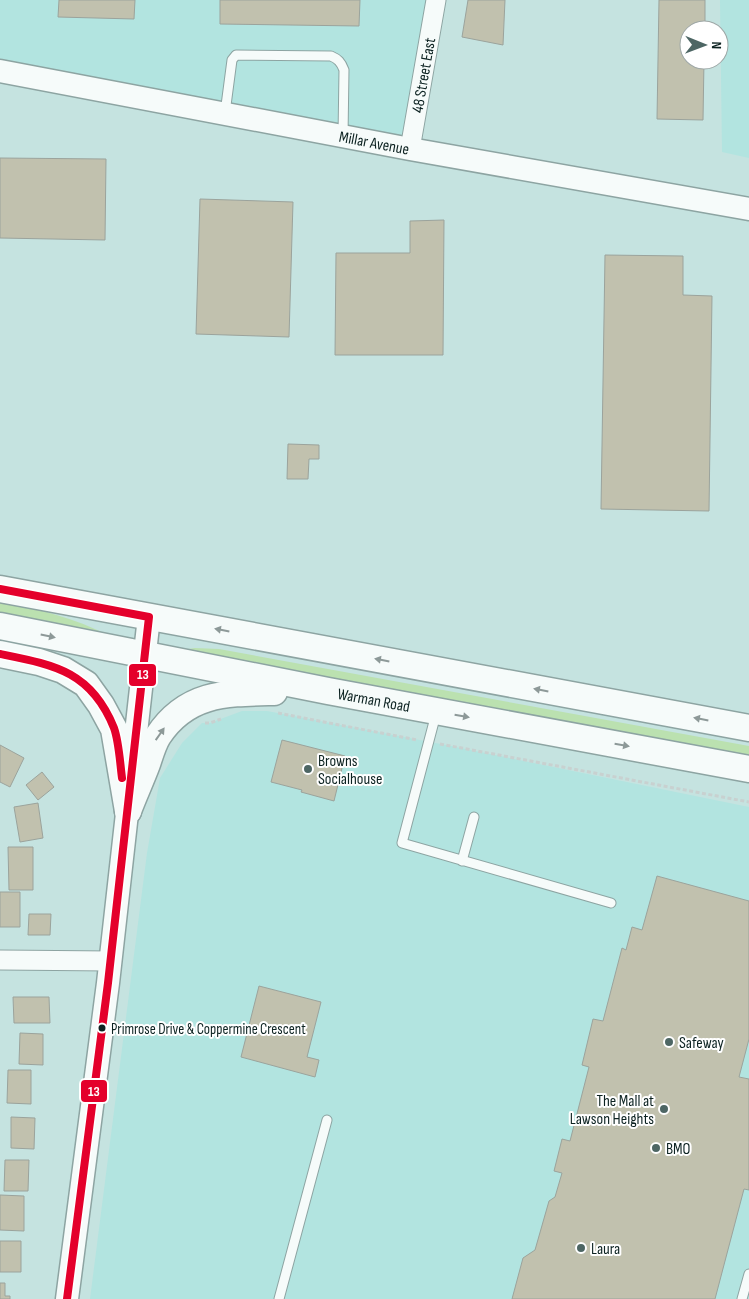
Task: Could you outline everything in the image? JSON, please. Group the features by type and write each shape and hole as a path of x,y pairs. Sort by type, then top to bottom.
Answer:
{"main road":[{"path":"0,589 749,728"},
{"name":"Warman Road","path":"0,626 328,692 749,769"},
{"path":"0,654 39,662 63,670 86,684 101,705 114,729 128,811"},
{"path":"128,811 157,737 177,713 186,707 206,698 231,693 328,692"}],"street":[{"name":"48 Street East","path":"410,149 436,0"},
{"name":"Millar Avenue","path":"0,71 410,149 749,210"},
{"path":"68,1299 111,961 149,617"},
{"path":"0,960 111,961"}],"lane":[{"path":"225,114 232,60 236,55 331,56 337,58 344,70 343,136"},
{"path":"437,712 402,843 611,903"},
{"path":"462,861 474,817"},
{"path":"279,1299 328,1120"},
{"path":"742,1299 749,1274"}],"path":[{"path":"186,707 202,723 210,723 228,716"},
{"path":"276,713 749,802"}],"shaded area":[{"path":"0,0 436,0 410,149 0,71"},
{"path":"720,0 749,0 749,158 722,152 721,70 729,70 729,20 720,20"},
{"path":"242,711 267,711 446,745 749,807 749,1299 90,1299 147,853 160,778 182,743 202,723 210,723"}],"green space":[{"path":"0,602 56,615 110,636 0,615"},
{"path":"188,649 219,649 749,746 749,758 188,655"}],"building":[{"path":"59,0 135,0 134,19 58,17"},
{"path":"220,0 360,0 359,26 220,24"},
{"path":"468,0 505,0 503,45 462,37"},
{"path":"659,0 705,0 705,20 679,20 679,70 704,70 703,120 657,119"},
{"path":"0,158 106,159 105,240 0,238"},
{"path":"200,199 293,202 289,337 196,334"},
{"path":"444,220 443,355 335,355 336,253 410,253 410,221"},
{"path":"605,255 683,256 683,295 712,296 709,511 601,509"},
{"path":"288,444 319,445 319,459 309,459 308,479 287,479"},
{"name":"Browns Socialhouse","path":"282,740 345,756 334,801 271,782"},
{"path":"0,745 24,758 10,787 0,782"},
{"path":"42,772 54,787 38,800 26,785"},
{"path":"38,803 43,838 20,842 14,807"},
{"path":"8,847 33,847 33,890 9,890"},
{"name":"The Mall at Lawson Heights","path":"657,876 749,901 749,1039 739,1077 749,1079 749,1190 744,1189 715,1299 512,1299 523,1258 535,1250 549,1201 555,1197 562,1173 554,1171 562,1139 570,1141 589,1067 582,1065 593,1019 603,1021 622,948 626,950 632,927 642,930"},
{"path":"0,892 20,892 20,927 0,927"},
{"path":"29,914 51,914 50,935 28,935"},
{"path":"259,986 321,1002 307,1057 319,1060 315,1077 241,1057"},
{"path":"13,997 49,997 50,1023 14,1023"},
{"path":"20,1033 43,1034 43,1065 19,1064"},
{"path":"8,1070 31,1070 31,1104 7,1103"},
{"path":"11,1117 35,1118 34,1149 11,1148"},
{"path":"5,1160 29,1160 28,1191 4,1191"},
{"path":"0,1195 24,1196 24,1231 0,1230"},
{"path":"0,1241 21,1241 21,1272 0,1272"},
{"path":"0,1283 5,1283 5,1296 10,1296 10,1299 0,1299"}],"transit line":[{"name":"13","path":"0,589 149,617 108,983 67,1299"},
{"name":"13","path":"0,654 54,667 82,682 94,694 105,709 114,728 122,778"}],"place":[{"name":"Browns Socialhouse","path":"308,769"},
{"name":"Primrose Drive & Coppermine Crescent","path":"102,1028"},
{"name":"Safeway","path":"669,1042"},
{"name":"The Mall at Lawson Heights","path":"664,1109"},
{"name":"BMO","path":"656,1148"},
{"name":"Laura","path":"581,1248"}]}
